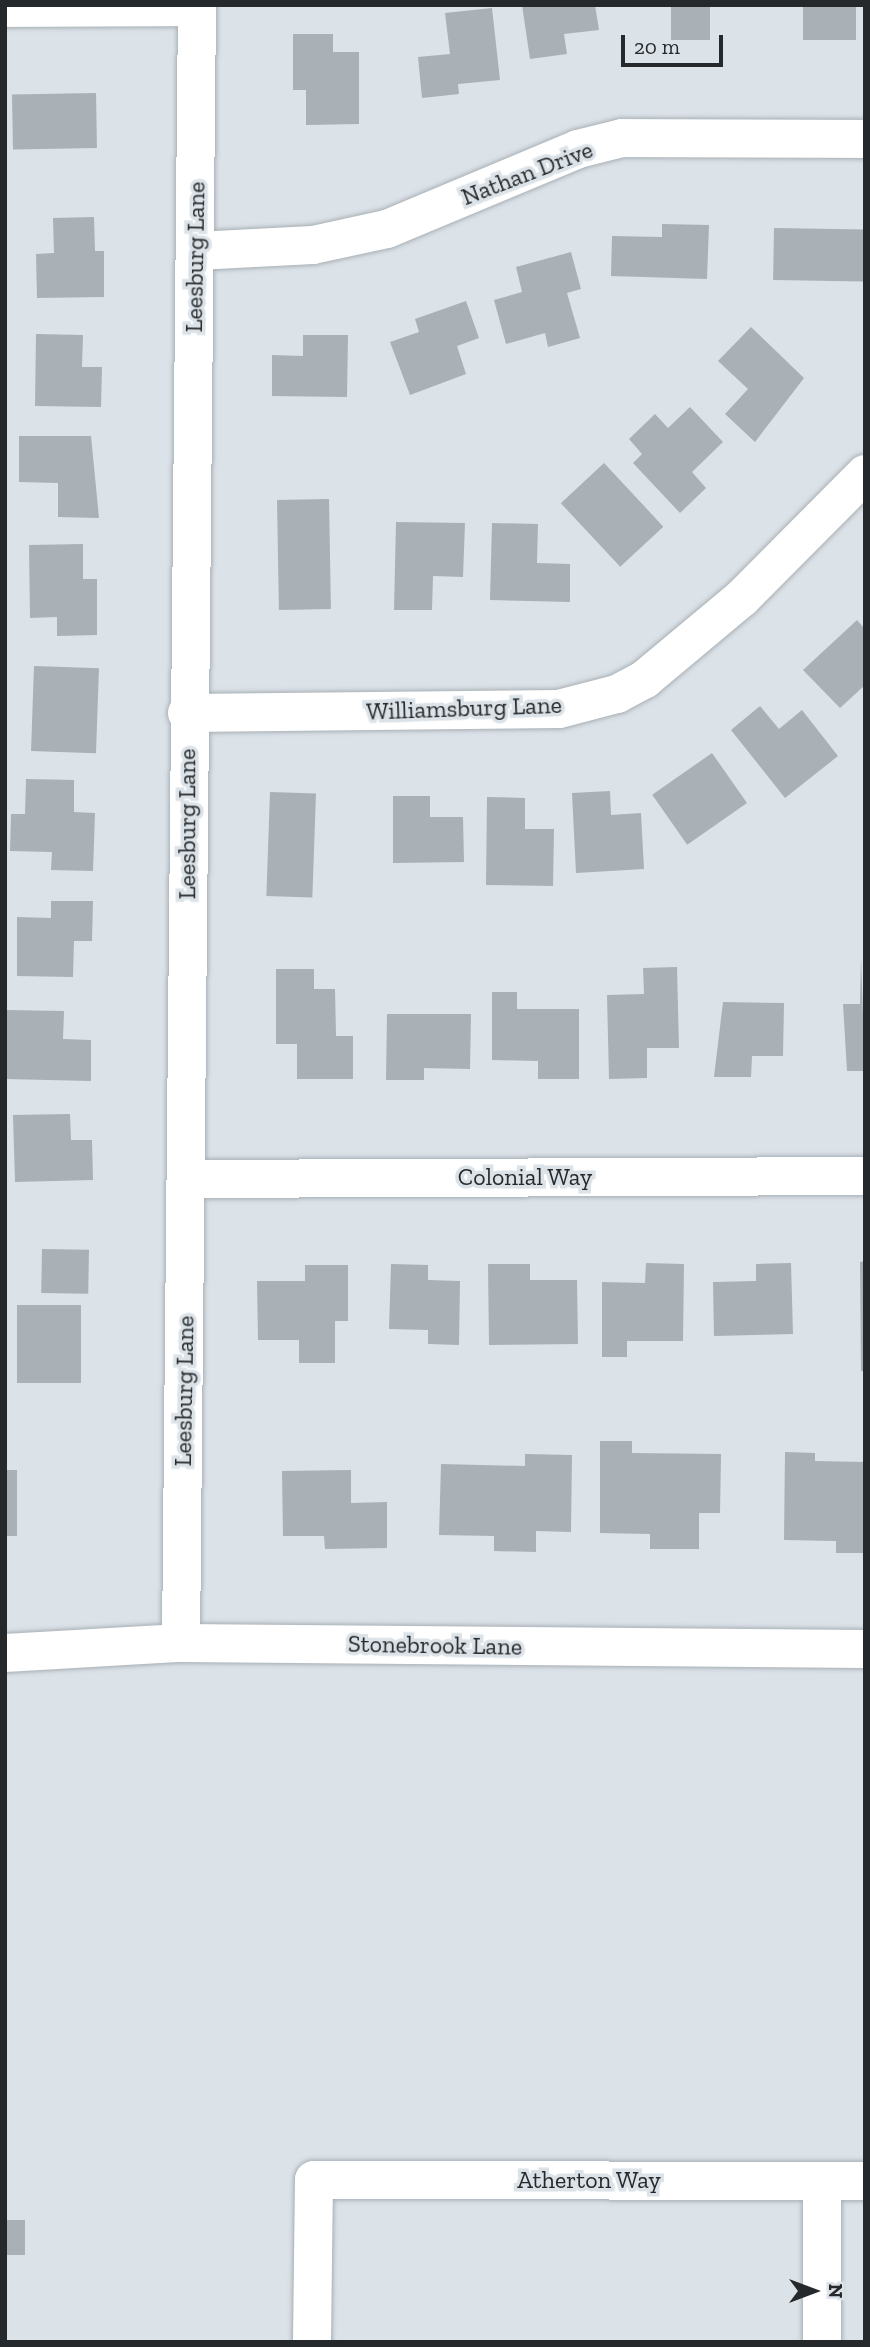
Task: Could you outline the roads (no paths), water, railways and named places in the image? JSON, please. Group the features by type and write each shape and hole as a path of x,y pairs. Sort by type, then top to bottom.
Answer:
{"street":[{"path":"5,8 197,6"},
{"name":"Leesburg Lane","path":"181,1643 187,713 196,251 197,6"},
{"name":"Nathan Drive","path":"196,251 313,245 387,229 578,149 622,138 865,139"},
{"name":"Williamsburg Lane","path":"187,713 559,709 617,694 645,679 741,598 865,474"},
{"name":"Colonial Way","path":"186,1179 865,1176"},
{"name":"Stonebrook Lane","path":"5,1653 181,1643 865,1649"},
{"name":"Atherton Way","path":"312,2342 314,2180 865,2181"},
{"path":"822,2181 822,2342"}]}
